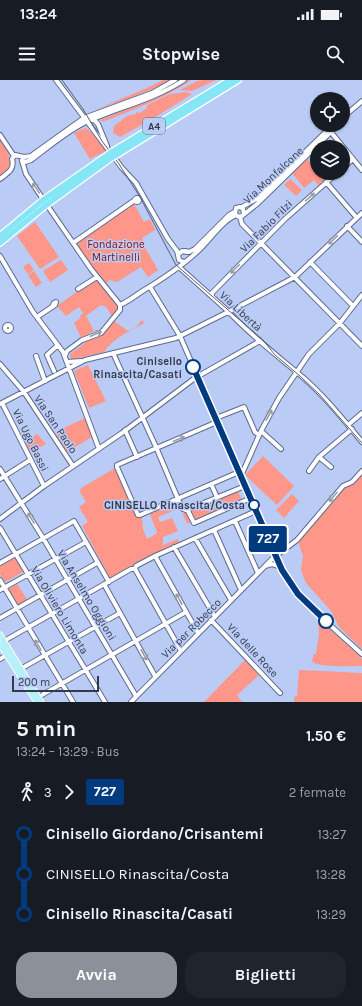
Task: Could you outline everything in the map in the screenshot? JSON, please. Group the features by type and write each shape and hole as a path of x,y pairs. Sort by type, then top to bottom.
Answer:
{"highway":[{"name":"A4","path":"116,152 230,80"},
{"name":"A4","path":"0,236 109,154 116,152 238,80"},
{"name":"A4","path":"0,243 45,202"}],"main road":[{"path":"0,635 1,641 41,702"},
{"path":"9,653 37,702"}],"street":[{"path":"56,80 109,154 137,184 169,240 177,251 179,260 186,261 189,255 169,240"},
{"path":"13,163 19,164 24,157 31,156 84,118 152,93 175,80"},
{"path":"24,170 27,163 78,126 154,97 184,80"},
{"path":"350,110 362,100"},
{"path":"84,118 94,119"},
{"path":"94,119 103,136 109,154"},
{"name":"Via Monfalcone","path":"239,215 237,207 242,207 258,198 329,132"},
{"name":"Via Monfalcone","path":"120,305 173,272 228,220 261,201 329,132"},
{"path":"331,132 362,170"},
{"path":"0,136 14,156 17,155 25,162 31,160"},
{"path":"0,179 11,170 13,163 12,159 14,156"},
{"path":"22,159 24,170 97,277 120,305 120,310 101,333 84,339 65,353"},
{"path":"350,162 353,159"},
{"name":"Via Fabio Filzi","path":"212,296 211,294 285,219 328,180"},
{"path":"326,182 357,218"},
{"path":"73,243 135,200"},
{"path":"242,207 244,210 239,215 242,224 362,346"},
{"path":"67,362 85,360 180,336 230,312 295,277 347,226 362,214"},
{"name":"Via Monfalcone","path":"185,251 189,252 195,248 229,215 239,215"},
{"path":"347,226 362,242"},
{"path":"178,255 180,252 185,251"},
{"path":"0,256 33,312 65,353 69,368 99,449"},
{"path":"310,262 353,306"},
{"name":"Via Libertà","path":"179,267 230,312 235,319 302,376 348,425"},
{"path":"78,289 97,277"},
{"path":"150,286 180,336 275,556 289,582 302,598 362,654"},
{"path":"280,449 260,433 255,432 244,407 117,465 117,467 138,514 140,515 211,484 240,474 260,433 277,400 309,354 340,323 362,295"},
{"path":"37,317 52,307"},
{"path":"0,334 5,330"},
{"path":"0,520 44,486 99,449 197,376 260,341"},
{"path":"54,371 47,354 58,345"},
{"path":"113,353 157,448 178,499 183,509 188,511 192,521 195,522 251,498"},
{"path":"36,356 45,381"},
{"path":"1,403 85,360"},
{"name":"Via San Paolo","path":"0,364 24,392 73,466"},
{"name":"Via Ugo Bassi","path":"1,403 44,486"},
{"path":"362,413 348,425 362,442"},
{"path":"309,471 319,457 352,429"},
{"path":"125,430 137,457"},
{"path":"319,457 331,467"},
{"path":"2,477 30,460"},
{"name":"Via Anselmo Oggioni","path":"0,469 2,477 22,503 136,696"},
{"name":"Via per Robecco","path":"131,702 275,556 296,540 343,486 352,482 362,472"},
{"path":"211,484 217,498"},
{"path":"188,511 195,506 245,486"},
{"path":"1,641 52,614 130,569 135,569 136,566 155,556 256,511"},
{"path":"0,563 74,521 109,582"},
{"path":"235,521 258,573"},
{"name":"Via Oliviero Limonta","path":"0,528 105,702"},
{"path":"214,530 241,590"},
{"path":"195,538 231,600"},
{"path":"2,589 86,542"},
{"name":"Via delle Rose","path":"174,547 213,618 280,693"},
{"path":"155,556 198,633"},
{"path":"0,618 97,563"},
{"path":"264,567 272,564 280,566"},
{"path":"135,569 181,651"},
{"path":"0,580 2,589 17,608 73,702"},
{"path":"104,584 155,676"},
{"path":"42,695 186,612"},
{"path":"24,667 120,613"},
{"path":"0,659 9,653"}],"green space":[{"path":"163,80 171,80 143,93 95,110 147,88"},
{"path":"186,80 191,80 150,103 105,121 100,120 158,97"},
{"path":"216,80 192,91 180,90 197,81"},
{"path":"186,92 192,94 120,137 113,133 114,126 127,116 136,114 136,112 140,113 147,108 147,105 170,94"},
{"path":"85,128 106,151 90,159 74,133"},
{"path":"0,139 6,149 10,163 5,172 0,176"},
{"path":"307,159 310,163 310,180 314,180 304,188 292,173"},
{"path":"290,179 302,190 296,196 284,185"},
{"path":"314,180 325,180 319,186"},
{"name":"Fondazione Martinelli","path":"134,204 144,222 150,219 155,230 142,238 144,242 143,244 158,270 148,277 141,267 117,282 110,280 105,284 76,244"},
{"path":"35,222 59,257 40,269 17,236"},
{"path":"61,260 68,270 50,282 43,271"},
{"path":"29,263 34,270 28,274 23,267"},
{"path":"34,271 42,283 36,287 28,275"},
{"path":"97,277 119,309 110,319 112,316 106,307 101,305 86,316 94,331 81,338 74,323 83,313 79,307 66,316 57,306"},
{"path":"142,320 144,323 117,339 104,352 71,360 70,354 84,344 83,343 102,334 114,321 128,331 136,327"},
{"path":"88,365 106,401 89,408 74,371"},
{"path":"85,418 92,437 67,452 55,432"},
{"path":"37,434 46,444 29,453 26,442"},
{"path":"263,456 294,486 277,505 245,475"},
{"path":"117,467 138,513 142,518 143,529 147,539 157,532 150,514 170,505 175,510 158,517 160,522 172,518 178,531 163,537 163,545 178,539 179,542 110,578 82,526 88,522 79,507 86,502 80,492 81,488"},
{"path":"362,473 362,649 339,627 331,611 306,583 301,570 303,556 299,540 344,486"},
{"path":"237,490 242,500 187,523 183,515 184,513"},
{"path":"292,494 299,501 284,518 276,510"},
{"path":"15,557 23,572 5,582 0,574 0,565"},
{"path":"17,584 28,601 18,607 7,590"},
{"path":"318,619 360,656 362,666 327,666 312,661 314,654 316,654 319,634"},
{"path":"246,659 260,674 237,695 242,702 204,702"},
{"path":"299,670 362,673 362,702 294,702 295,696 297,696"}],"tram line":[{"path":"62,80 83,109 102,141 140,197 176,265 263,340 275,355 319,394 362,443"}],"bus line":[{"name":"727","path":"193,367 282,570 298,594 326,621"}],"place":[{"name":"Cinisello Rinascita/Casati","path":"193,367"},
{"name":"CINISELLO Rinascita/Costa","path":"254,505"}]}
